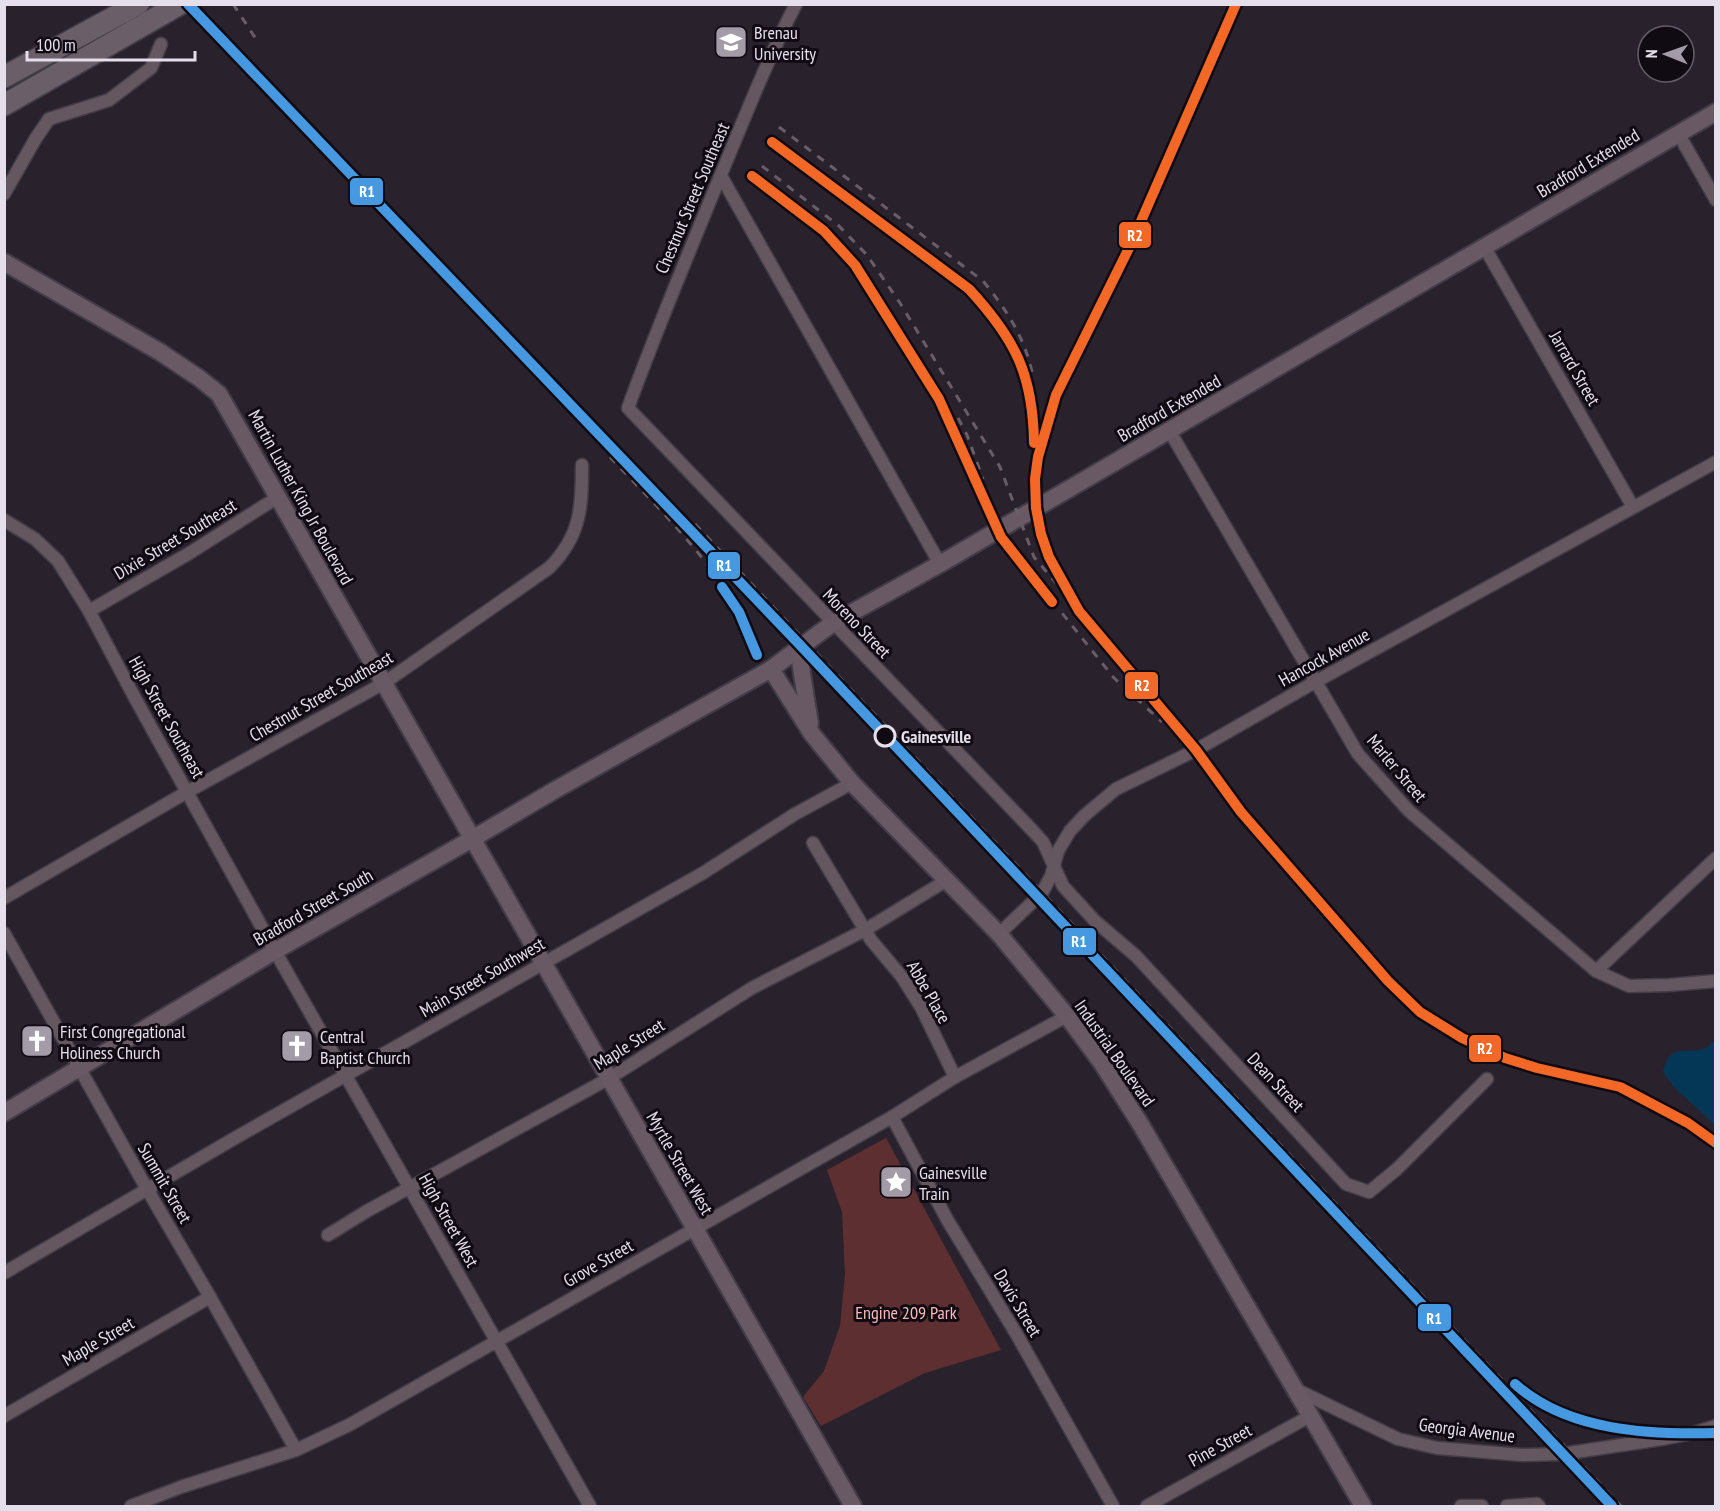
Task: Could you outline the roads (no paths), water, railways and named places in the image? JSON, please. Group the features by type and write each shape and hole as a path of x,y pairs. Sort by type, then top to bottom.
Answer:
{"highway":[{"path":"4,77 138,4"},
{"path":"4,105 180,4"}],"street":[{"name":"Chestnut Street Southeast","path":"628,408 648,351 781,33 796,4"},
{"path":"4,194 49,119 110,100 151,68 162,44"},
{"name":"Bradford Extended","path":"644,741 771,669 833,623 940,564 1716,112"},
{"path":"1678,133 1716,200"},
{"path":"721,176 940,564"},
{"name":"Jarrard Street","path":"1485,248 1633,507"},
{"name":"Martin Luther King Jr Boulevard","path":"4,262 160,352 219,394 472,839"},
{"name":"Moreno Street","path":"628,408 1033,831 1043,842 1054,867"},
{"name":"Marler Street","path":"1169,430 1358,754 1409,812 1596,971 1629,986 1716,981"},
{"name":"Hancock Avenue","path":"999,934 1042,893 1054,867 1058,851 1070,831 1116,789 1196,750 1315,682 1716,462"},
{"name":"Chestnut Street Southeast","path":"4,898 187,792 384,683 549,568 556,561 576,528 582,502 582,465"},
{"name":"Dixie Street Southeast","path":"90,611 188,554 278,497"},
{"name":"High Street Southeast","path":"4,520 35,539 58,561 90,611 136,700 275,951"},
{"path":"798,648 812,734"},
{"name":"Industrial Boulevard","path":"771,669 812,734 852,783 999,934 1067,1016 1101,1062 1141,1125 1363,1506"},
{"name":"Bradford Street South","path":"4,1113 275,951 644,741"},
{"name":"Main Street Southwest","path":"4,1273 345,1075 703,873 795,814 852,783"},
{"name":"Myrtle Street West","path":"472,839 853,1506"},
{"name":"Abbe Place","path":"813,843 871,940 902,977 921,1007 955,1077"},
{"path":"1596,971 1716,858"},
{"name":"Dean Street","path":"1054,867 1063,886 1095,921 1136,956 1346,1184 1369,1192 1396,1169 1487,1079"},
{"name":"Maple Street","path":"328,1235 608,1079 752,988 865,930 947,880"},
{"name":"Summit Street","path":"4,933 296,1450"},
{"name":"High Street West","path":"275,951 590,1506"},
{"name":"Grove Street","path":"131,1506 296,1450 349,1425 892,1117 955,1077 1067,1016"},
{"name":"Davis Street","path":"892,1117 948,1221 1017,1335 1113,1506"},
{"name":"Maple Street","path":"4,1416 210,1297"},
{"name":"Georgia Avenue","path":"1295,1389 1398,1439 1437,1448 1522,1455 1562,1454 1662,1439 1716,1426"},
{"name":"Pine Street","path":"1147,1506 1311,1416"},
{"path":"1507,1506 1537,1504 1539,1506"},
{"path":"1461,1506 1482,1506"}],"water":[{"path":"1715,1040 1715,1125 1675,1088 1663,1072 1666,1062 1674,1053 1704,1049"}],"railway":[{"path":"233,4 258,42"},
{"path":"1236,4 1131,244 1056,395 1038,457 1035,479 1036,508 1041,534 1049,557 1079,611 1196,750 1241,812 1388,981 1420,1012 1462,1038 1505,1058 1537,1068 1620,1087 1688,1123 1716,1143"},
{"path":"779,127 983,281 1013,324 1029,359 1032,372"},
{"path":"772,142 969,289 980,301 1009,341 1024,370 1032,402 1034,454"},
{"path":"762,166 839,226 867,255 900,303 1000,467 1034,557 1056,583"},
{"path":"752,176 824,231 855,265 939,399 1001,537 1114,678 1162,722"},
{"path":"958,418 967,435 983,479"},
{"path":"610,457 712,570 739,613 757,655"},
{"path":"695,524 1621,1506"},
{"path":"1514,1383 1533,1399 1556,1411 1609,1427 1665,1433 1716,1433"}],"place":[{"name":"Brenau University","path":"731,42"},
{"name":"Gainesville","path":"885,736"},
{"name":"First Congregational Holiness Church","path":"37,1041"},
{"name":"Central Baptist Church","path":"297,1046"},
{"name":"Gainesville Train","path":"896,1182"}],"park label":[{"name":"Engine 209 Park","path":"906,1312"}]}
